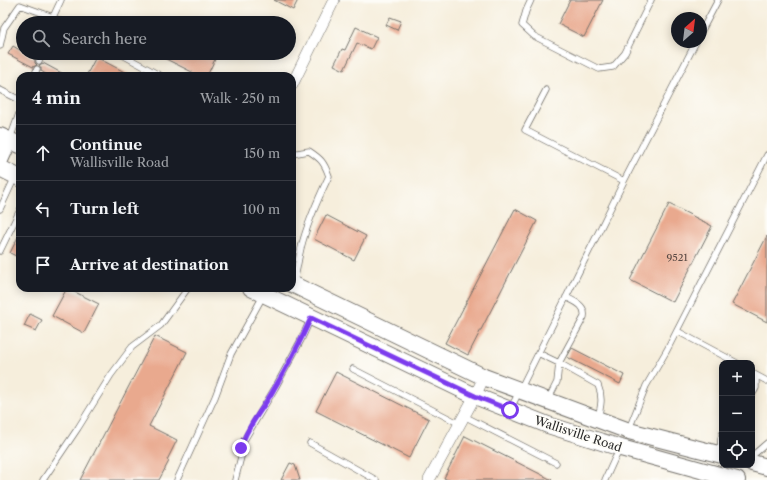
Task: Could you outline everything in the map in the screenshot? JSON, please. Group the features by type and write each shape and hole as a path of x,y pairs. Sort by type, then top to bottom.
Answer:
{"main road":[{"path":"0,160 10,140"},
{"path":"0,168 16,176"},
{"name":"Wallisville Road","path":"296,288 484,378 629,431 719,454"},
{"name":"Wallisville Road","path":"259,292 475,396 510,410 548,425 729,479"},
{"path":"284,305 289,292"},
{"path":"621,448 629,431"},
{"path":"755,464 767,467"}],"street":[{"path":"296,77 334,0"},
{"path":"429,480 484,378"}],"lane":[{"path":"54,16 61,0"},
{"path":"531,0 522,25 534,36 599,68 613,67 625,52 651,0"},
{"path":"707,21 718,0"},
{"path":"0,46 4,28 20,5 43,16"},
{"path":"510,410 624,181 693,48"},
{"path":"132,60 154,72"},
{"path":"0,90 16,98"},
{"path":"546,90 525,130 624,181"},
{"path":"10,140 16,126"},
{"path":"296,153 309,151 320,158 329,176 311,217 301,248 296,275"},
{"path":"629,431 646,386 677,331 767,155"},
{"path":"0,209 16,181"},
{"path":"0,251 16,218"},
{"path":"43,480 111,375 128,352 132,347 161,325 185,292"},
{"path":"177,480 215,397 257,292"},
{"path":"547,401 557,382 559,363 584,317 585,312 582,306 566,298"},
{"path":"235,480 241,457 242,442 275,388 311,318"},
{"path":"677,331 731,360"},
{"path":"538,353 598,385 601,391 602,402 598,420"},
{"path":"353,369 556,463"},
{"path":"755,376 767,381"},
{"path":"310,443 376,480"},
{"path":"755,453 767,443"},
{"path":"605,480 621,448"}],"building":[{"path":"274,0 298,0 293,10"},
{"path":"570,0 603,0 584,37 558,24"},
{"path":"390,17 401,21 397,30 386,25"},
{"path":"356,27 377,37 371,49 357,43 344,70 334,65 342,49 345,50"},
{"path":"13,46 16,48 16,58 8,54"},
{"path":"20,60 35,60 37,65 33,67"},
{"path":"94,60 102,60 124,72 88,72"},
{"path":"168,60 215,60 209,72 192,72"},
{"path":"43,63 60,72 43,72 39,65"},
{"path":"669,204 712,226 673,302 630,280"},
{"path":"515,209 537,221 468,355 445,343"},
{"path":"326,215 366,236 354,260 314,239"},
{"path":"767,236 767,322 732,304"},
{"path":"16,241 16,256 10,253"},
{"path":"65,292 75,292 99,304 84,333 52,316"},
{"path":"30,314 42,320 36,331 24,326"},
{"path":"155,336 187,352 149,426 177,440 167,460 169,461 159,480 80,480"},
{"path":"572,348 624,375 620,384 567,357"},
{"path":"336,372 429,419 409,458 316,411"},
{"path":"465,436 552,480 448,480 444,478"},
{"path":"290,463 295,465 300,480 281,480"}],"route":[{"path":"241,448 242,442 275,388 311,318 475,396 510,410"}]}
